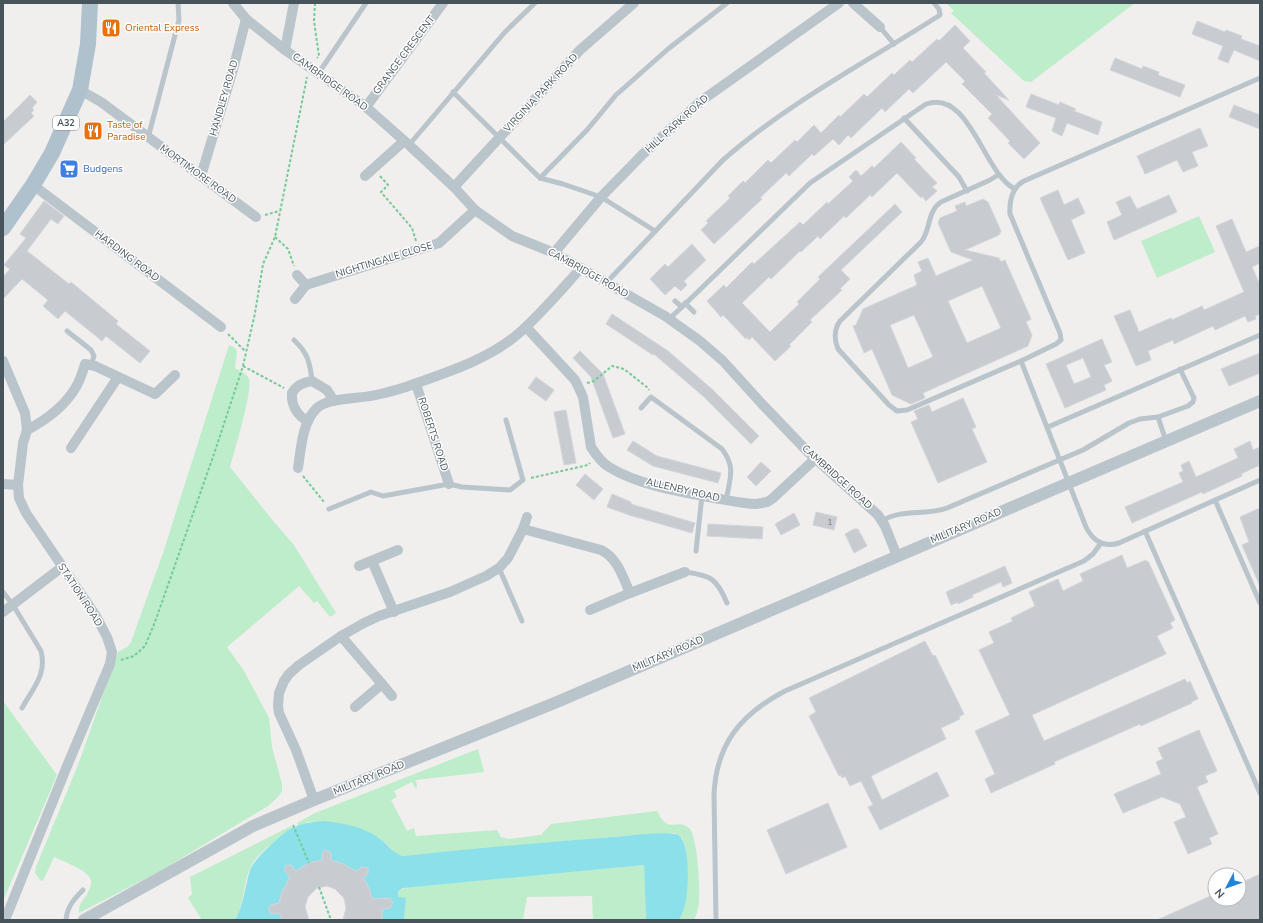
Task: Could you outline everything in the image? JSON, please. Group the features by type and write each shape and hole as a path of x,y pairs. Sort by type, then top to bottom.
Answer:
{"main road":[{"name":"A32","path":"3,228 33,185 65,126 80,90 88,44 90,3"}],"street":[{"name":"CAMBRIDGE ROAD","path":"233,3 246,19 286,50 366,107 454,188 475,210 512,236 554,253 670,319 723,361 815,459 876,514 882,521 897,556"},
{"path":"286,50 294,3"},
{"name":"GRANGE CRESCENT","path":"366,107 443,3"},
{"name":"VIRGINIA PARK ROAD","path":"454,188 580,50 634,3"},
{"name":"HILL PARK ROAD","path":"554,253 601,197 643,154 701,101 839,3"},
{"path":"852,3 880,28"},
{"name":"HANDLEY ROAD","path":"201,176 234,66 246,19"},
{"name":"MORTIMORE ROAD","path":"80,90 100,102 256,217"},
{"path":"365,176 406,143"},
{"name":"HARDING ROAD","path":"33,185 221,327"},
{"name":"NIGHTINGALE CLOSE","path":"306,285 439,243 475,210"},
{"path":"298,468 308,421 317,408 321,405 334,401 376,395 416,384 483,356 512,339 526,327 581,268"},
{"path":"295,298 306,285 297,275"},
{"name":"ALLENBY ROAD","path":"526,327 575,380 583,397 592,447 598,457 608,466 623,474 653,485 702,496 751,504 767,502 777,495 815,459"},
{"name":"STATION ROAD","path":"3,361 25,413 26,430 18,484 18,498 26,514 96,616 107,637 112,652 110,664 5,920"},
{"path":"26,430 42,422 62,404 76,387 86,364 155,394 175,375"},
{"path":"71,448 118,377"},
{"path":"308,421 298,414 293,402 292,393 297,387 312,381 327,390 334,401"},
{"name":"ROBERTS ROAD","path":"416,384 449,484"},
{"name":"MILITARY ROAD","path":"84,920 253,826 557,702 1260,401"},
{"path":"3,484 18,484"},
{"path":"314,800 296,750 279,714 278,700 281,687 289,674 341,636 364,623 477,581 499,568 513,550 527,517"},
{"path":"523,529 601,550 609,554 619,568 630,594"},
{"path":"358,566 398,550"},
{"path":"372,560 394,612"},
{"path":"3,612 62,567"},
{"path":"590,610 685,572"},
{"path":"341,636 392,696"},
{"path":"355,706 382,684"}],"lane":[{"path":"148,138 179,20 178,3"},
{"path":"315,71 366,3"},
{"path":"406,143 505,32 535,3"},
{"path":"540,178 587,130 616,95 668,49 727,3"},
{"path":"606,283 723,160 755,133 801,101 940,15 939,9 934,3"},
{"path":"880,28 894,44"},
{"path":"998,175 935,206 926,234 921,242 838,323 836,329 836,346 842,355 889,405 899,412 907,410 1021,361 1060,342 1061,338 1011,218 1010,203 1018,185 1024,181 1260,78"},
{"path":"453,92 540,178 564,184 601,197 655,231"},
{"path":"670,319 810,184 904,118 929,103 939,102 948,104 959,114 972,129 998,175 1009,186 1015,189"},
{"path":"904,118 959,177 967,191"},
{"path":"676,301 694,312"},
{"path":"67,330 91,350 94,356 91,365"},
{"path":"1048,427 1260,335"},
{"path":"294,340 307,355 310,364 312,381"},
{"path":"1021,361 1061,460 1068,483 1088,530 1093,537 1101,543 1112,545 1260,480"},
{"path":"882,521 889,516 900,513 942,510 1090,447 1129,423 1140,419 1158,418 1188,406 1193,402 1194,398 1180,369"},
{"path":"641,408 651,397 722,449 728,457 731,467 726,500"},
{"path":"1158,418 1166,441"},
{"path":"329,509 371,492 383,496 449,484 462,487 510,490 523,480 506,420"},
{"path":"696,551 702,496"},
{"path":"1215,500 1260,603"},
{"path":"1146,531 1260,793"},
{"path":"716,920 714,795 716,777 721,756 726,744 744,718 761,704 785,690 1084,561 1093,554 1101,543"},
{"path":"499,568 522,621"},
{"path":"685,572 707,576 716,582 727,603"},
{"path":"3,592 13,605 41,651 43,659 42,673 22,708"},
{"path":"66,920 66,913 83,890"}],"path":[{"path":"110,664 134,656 145,646 214,454 242,366 255,313 263,264 275,237 305,81 315,71 319,56 314,21 315,3"},
{"path":"374,168 388,185 381,192 412,228 418,249"},
{"path":"256,217 279,212"},
{"path":"275,237 288,248 297,275"},
{"path":"221,327 245,351"},
{"path":"242,366 292,393"},
{"path":"578,386 594,381 612,366 624,369 648,388 651,397"},
{"path":"523,480 588,465 598,457"},
{"path":"298,468 329,509"},
{"path":"293,825 309,863"},
{"path":"319,888 332,920"}],"green space":[{"path":"946,3 1135,3 1031,82 1024,81 951,13 954,11"},
{"path":"1199,216 1215,252 1157,278 1141,241"},
{"path":"229,345 234,347 237,351 235,368 247,375 249,379 248,395 230,467 294,545 336,613 330,617 317,601 314,603 299,586 227,647 244,671 269,718 272,747 282,784 282,791 278,797 268,806 160,871 79,913 79,908 90,887 91,881 89,877 76,867 54,857 43,881 40,880 35,873 36,867 78,765 118,652 127,647 131,642 163,553"},
{"path":"3,701 57,775 3,901"},
{"path":"478,749 484,772 416,780 417,787 415,788 412,782 394,791 397,797 391,800 407,831 414,828 416,836 497,830 501,837 509,839 541,835 551,824 657,811 665,823 684,825 689,828 692,833 698,864 699,886 699,902 694,920 679,920 687,893 687,862 686,849 682,838 674,833 632,835 403,856 397,854 379,838 309,822 298,826 297,823 315,813"},
{"path":"291,826 292,828 264,850 251,866 248,872 241,907 235,920 202,920 188,898 192,894 190,877"},
{"path":"644,865 646,920 593,920 592,896 527,897 523,920 404,920 406,898 398,898 398,891 407,887"}],"water":[{"path":"324,821 346,824 368,831 396,853 403,856 644,834 675,834 682,840 687,855 688,875 686,903 679,920 646,920 644,865 403,888 398,891 398,897 406,898 404,920 381,920 382,909 390,908 393,903 390,898 372,899 369,888 363,878 368,874 368,868 362,867 356,871 343,864 331,861 331,853 326,850 322,853 322,860 309,863 296,871 291,865 285,866 285,872 290,877 282,892 279,903 271,905 268,909 271,914 280,913 282,920 235,920 242,902 252,865 269,846 294,827"}],"building":[{"path":"1197,21 1225,32 1226,30 1242,36 1241,39 1260,46 1260,61 1234,50 1228,63 1218,59 1223,46 1192,34"},
{"path":"955,25 970,41 963,48 986,72 984,73 1009,100 996,95 1040,143 1024,159 1008,143 1010,141 988,118 992,114 962,84 965,81 946,62 913,93 909,89 885,112 882,108 851,138 848,135 839,145 833,139 814,156 812,154 789,176 786,173 760,198 762,199 714,244 701,230 708,223 706,221 730,198 728,196 743,181 745,183 768,160 771,163 795,140 797,142 814,125 821,133 839,115 840,117 864,94 867,97 892,73 894,75 910,60 912,62 937,39 939,41"},
{"path":"1115,58 1142,69 1143,66 1159,72 1158,75 1185,85 1180,97 1110,70"},
{"path":"1031,94 1059,105 1060,102 1076,109 1074,111 1102,122 1098,135 1067,123 1062,136 1052,131 1056,118 1026,107"},
{"path":"30,95 37,102 32,108 34,110 31,113 34,116 3,145 3,122"},
{"path":"1234,105 1260,115 1260,129 1229,117"},
{"path":"1200,128 1208,146 1192,152 1198,166 1183,172 1177,160 1145,174 1137,156"},
{"path":"901,142 916,158 914,159 937,183 932,187 937,191 926,201 922,196 921,198 897,173 872,197 870,195 846,218 844,216 820,239 818,236 771,279 769,277 742,303 770,332 799,304 797,302 820,279 818,277 895,204 902,212 841,270 850,279 840,289 842,290 810,320 812,322 789,345 791,346 775,361 752,337 749,340 747,337 746,339 723,315 721,317 707,301 724,285 726,288 752,262 754,264 800,222 803,225 827,202 828,204 853,181 849,177 856,170 861,176 872,166 874,168"},
{"path":"1058,190 1064,205 1078,198 1085,213 1071,220 1085,253 1068,260 1040,198"},
{"path":"1169,195 1177,212 1114,240 1107,222 1122,215 1116,202 1130,196 1137,209"},
{"path":"983,199 988,202 1001,231 999,235 965,250 999,258 1001,262 1005,260 1031,319 1026,322 1032,335 1028,346 923,393 925,398 911,404 892,395 872,349 864,353 853,326 856,325 863,309 917,285 914,275 922,271 918,262 928,258 936,276 973,260 951,252 938,223 940,218 957,211 955,206 965,202 966,206","holes":["982,286 1001,328 967,343 948,301","914,315 933,357 908,368 890,325"]},
{"path":"44,201 64,216 58,224 51,219 27,251 69,284 71,282 118,321 116,324 150,351 140,363 106,336 102,341 65,311 58,319 43,306 48,300 22,279 3,299 3,277 10,269 4,265 26,238 20,234"},
{"path":"1232,219 1246,252 1260,246 1260,263 1252,267 1260,285 1260,314 1255,316 1256,319 1248,322 1245,316 1215,330 1213,326 1174,344 1173,340 1148,351 1151,360 1136,366 1114,316 1130,310 1139,332 1171,318 1172,320 1202,306 1204,310 1244,292 1216,226"},
{"path":"692,244 706,260 684,281 687,285 681,291 675,286 665,295 650,279 665,264 668,267"},
{"path":"612,314 668,351 713,390 759,436 751,444 704,397 654,354 653,355 606,324"},
{"path":"1102,339 1112,362 1104,365 1112,381 1104,385 1106,390 1065,408 1046,364","holes":["1083,358 1091,377 1074,384 1066,365"]},
{"path":"580,351 603,374 625,434 613,438 591,377 573,358"},
{"path":"1260,353 1260,373 1229,386 1221,369"},
{"path":"536,377 554,390 546,401 528,388"},
{"path":"963,398 976,427 972,429 987,462 938,483 911,422 918,419 914,411 929,405 932,412"},
{"path":"566,410 576,463 564,465 554,412"},
{"path":"633,441 657,456 721,473 718,483 653,466 627,450"},
{"path":"1250,441 1253,450 1260,447 1260,465 1241,474 1242,476 1203,494 1202,492 1132,523 1125,507 1183,482 1179,473 1183,471 1181,465 1189,461 1196,477 1238,458 1234,449"},
{"path":"761,462 771,471 756,486 747,477"},
{"path":"585,474 603,489 594,500 576,485"},
{"path":"612,494 631,502 631,504 695,523 692,533 629,515 607,507"},
{"path":"1260,508 1260,586 1242,545 1249,542 1240,517"},
{"path":"816,512 837,517 834,530 813,525"},
{"path":"794,513 800,525 781,535 775,524"},
{"path":"708,524 763,527 762,539 707,536"},
{"path":"854,529 858,529 867,546 854,553 845,534"},
{"path":"1122,555 1127,568 1146,560 1147,562 1148,561 1175,620 1170,623 1173,628 1157,636 1166,654 1032,715 1044,741 1185,679 1187,683 1190,681 1198,699 1141,726 1140,724 1054,762 1055,764 991,793 985,779 995,774 975,731 1010,715 979,650 994,643 989,632 1013,621 1011,618 1035,606 1029,592 1058,579 1063,591 1083,581 1080,574"},
{"path":"1005,566 1012,583 1003,587 1001,582 972,595 973,597 958,604 958,602 951,605 946,592"},
{"path":"925,641 933,656 935,655 964,714 959,717 960,719 941,728 946,739 871,776 882,800 937,772 949,796 880,830 868,807 873,805 861,781 850,786 845,776 842,778 841,775 839,776 809,716 816,712 809,698"},
{"path":"1199,730 1217,771 1205,776 1208,782 1197,787 1218,834 1209,838 1212,844 1188,854 1174,822 1186,817 1180,804 1162,797 1123,813 1114,794 1161,774 1156,762 1163,759 1158,748"},
{"path":"828,803 847,847 786,874 767,830"},
{"path":"326,850 331,853 331,860 356,871 362,867 368,868 368,874 363,878 369,888 372,899 390,898 393,903 390,908 382,909 382,920 343,920 346,908 344,898 335,889 327,886 317,888 308,897 305,907 309,920 282,920 279,913 271,914 268,909 271,905 279,903 282,892 290,877 285,872 285,866 291,865 296,871 309,863 322,860 322,853"},
{"path":"1260,874 1260,920 1157,920 1207,898 1207,907 1247,907 1247,880"}],"place":[{"name":"Oriental Express","path":"111,28"},
{"name":"Taste of Paradise","path":"93,131"},
{"name":"Budgens","path":"69,169"}]}
